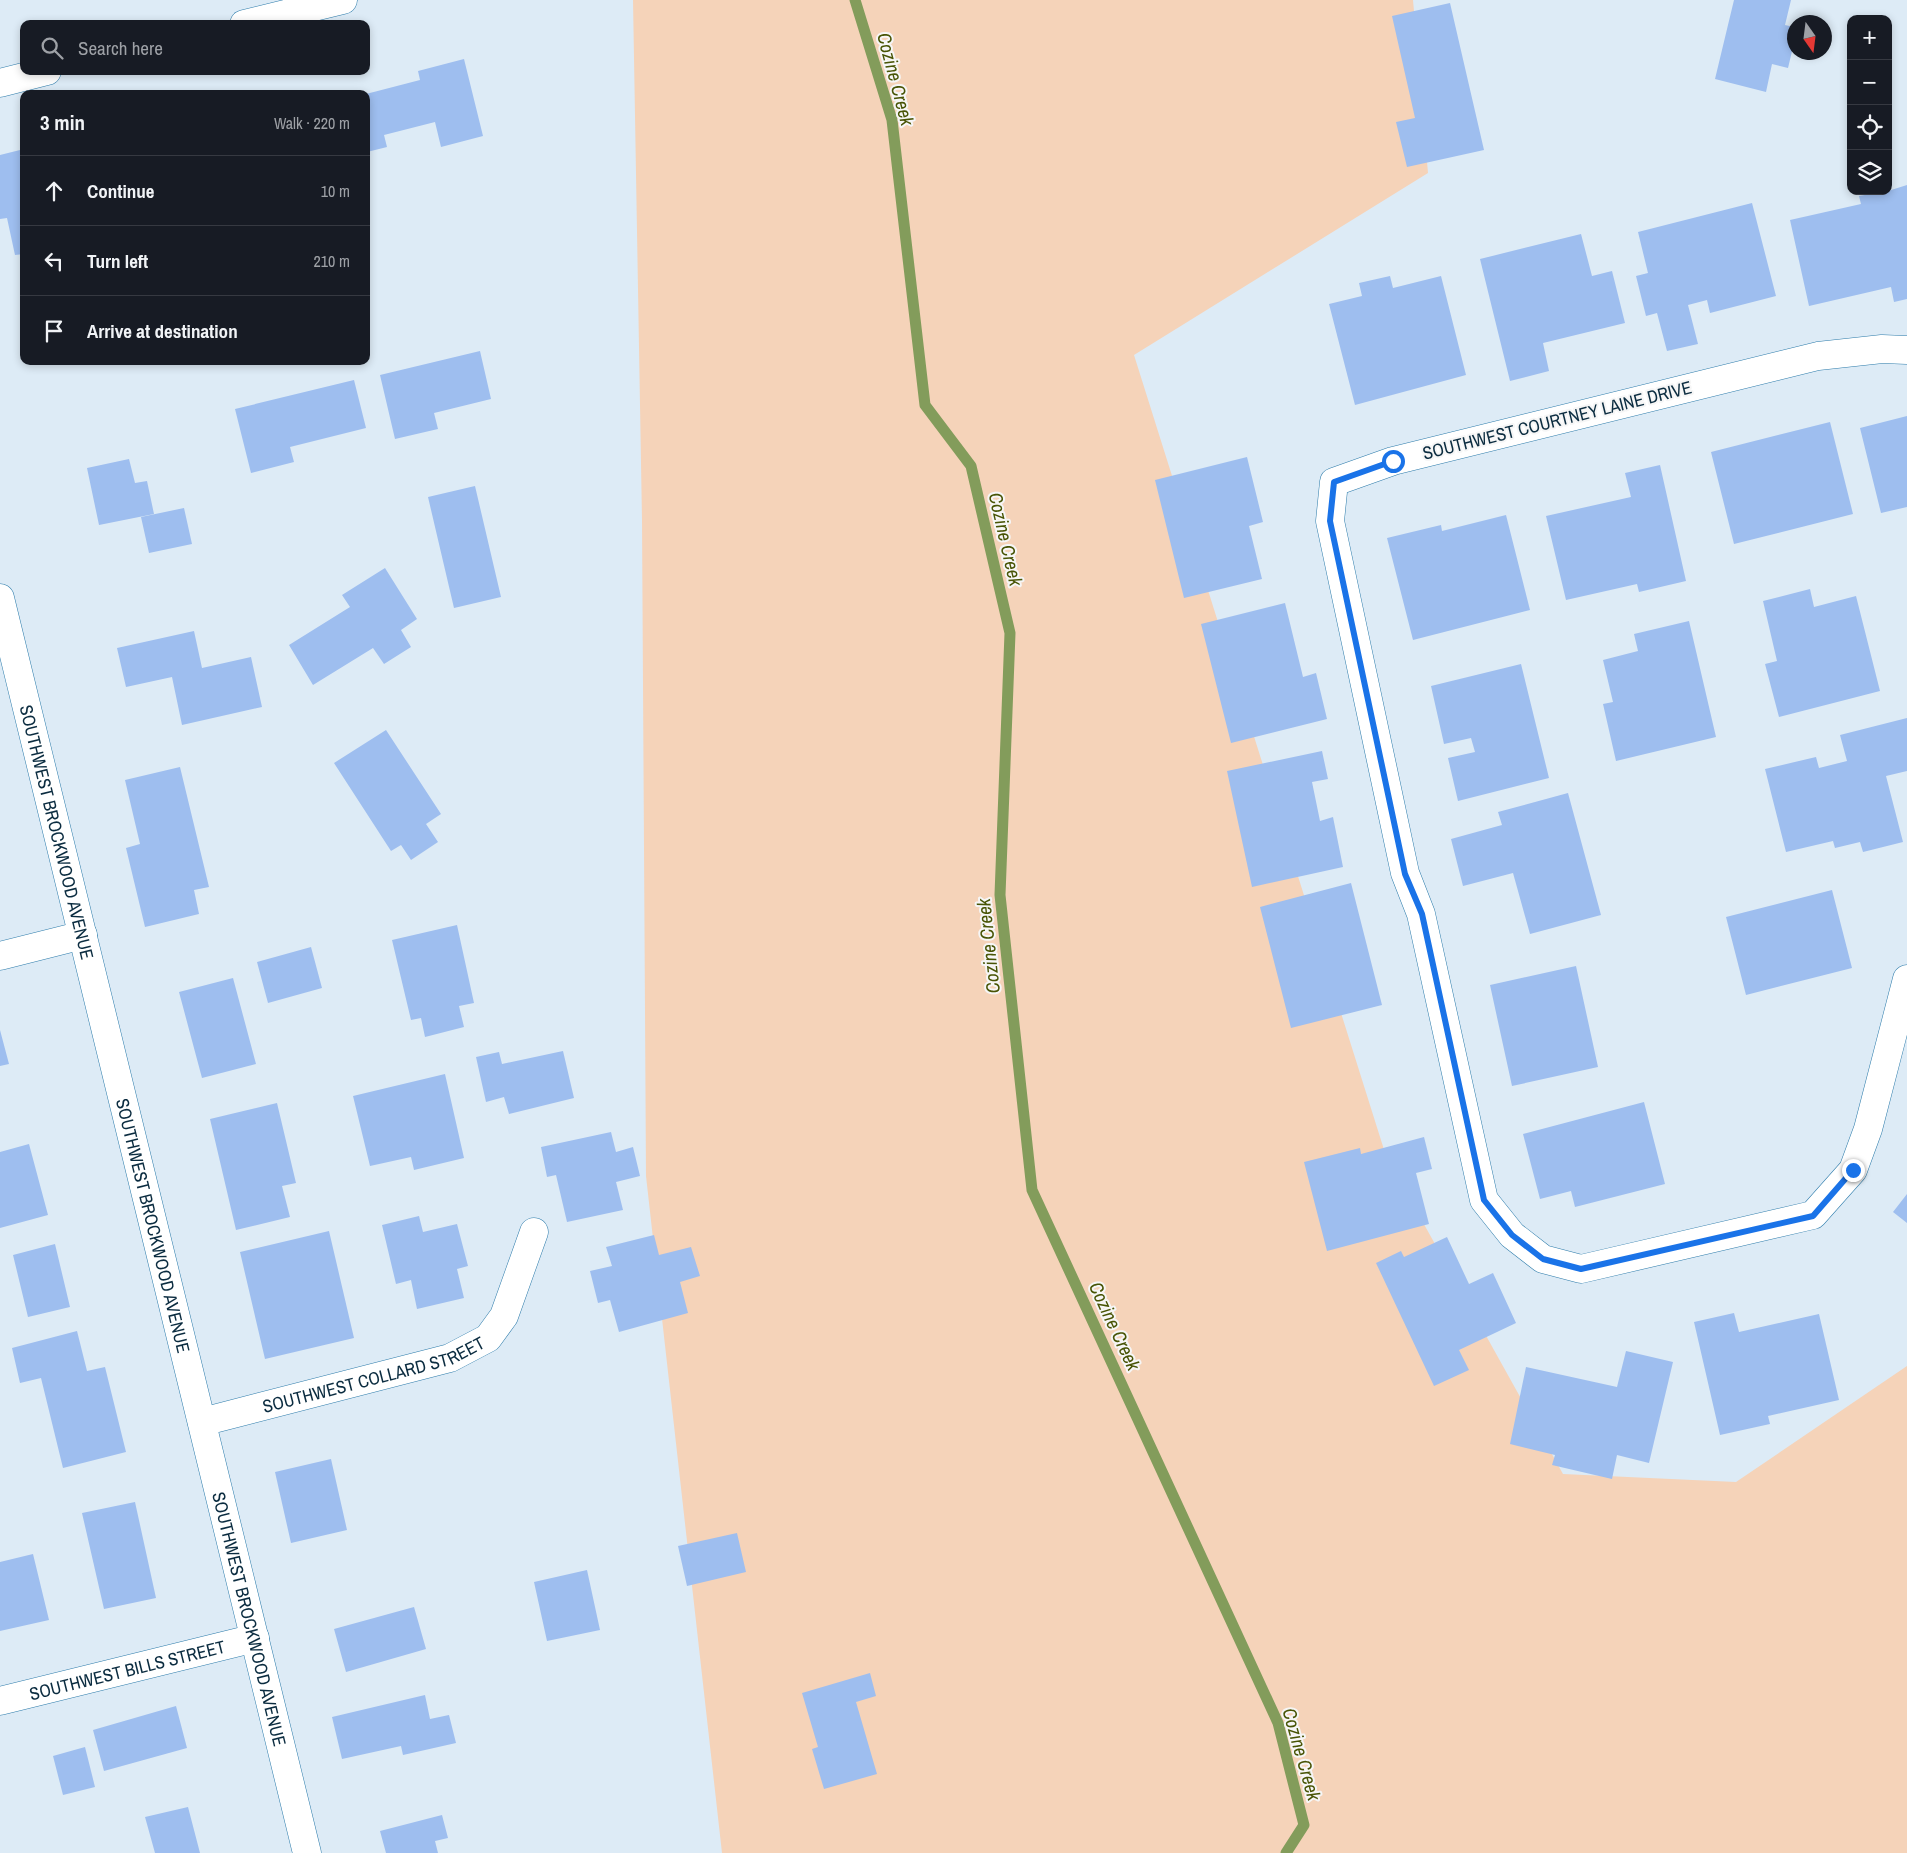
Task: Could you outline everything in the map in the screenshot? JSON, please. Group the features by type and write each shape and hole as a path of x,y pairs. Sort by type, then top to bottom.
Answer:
{"street":[{"path":"260,20 343,0"},
{"path":"0,82 30,75"},
{"name":"SOUTHWEST COURTNEY LAINE DRIVE","path":"1907,350 1882,349 1818,356 1393,461 1334,482 1330,521 1405,874 1422,914 1484,1200 1512,1235 1543,1259 1581,1269 1813,1216 1853,1170 1868,1129 1907,979"},
{"name":"SOUTHWEST BROCKWOOD AVENUE","path":"0,598 307,1853"},
{"path":"0,956 82,935"},
{"name":"SOUTHWEST COLLARD STREET","path":"202,1422 450,1358 488,1338 504,1316 534,1232"},
{"name":"SOUTHWEST BILLS STREET","path":"0,1701 255,1638"}],"shaded area":[{"path":"633,0 1413,0 1428,173 1134,355 1386,1156 1563,1474 1736,1482 1907,1366 1907,1853 722,1853 646,1176 642,520"}],"building":[{"path":"1734,0 1791,0 1785,25 1787,25 1787,60 1790,60 1788,68 1772,64 1766,92 1715,79"},
{"path":"1450,3 1484,150 1407,167 1396,122 1415,118 1392,16"},
{"path":"464,59 483,136 441,147 435,122 384,135 387,147 370,151 370,93 420,80 418,71"},
{"path":"20,150 20,254 15,255 7,218 0,219 0,155"},
{"path":"1907,185 1907,299 1894,302 1891,287 1809,306 1790,220 1861,204 1859,196 1892,195 1892,190"},
{"path":"1752,203 1776,296 1710,313 1707,300 1688,305 1698,344 1667,351 1657,313 1646,316 1636,276 1648,273 1638,232"},
{"path":"1581,234 1592,276 1612,271 1625,323 1543,343 1549,371 1510,381 1480,259"},
{"path":"1390,276 1393,288 1441,276 1466,375 1355,405 1329,304 1362,296 1359,283"},
{"path":"480,351 491,399 434,413 438,429 395,439 380,375"},
{"path":"354,380 366,428 290,447 294,462 251,473 235,409"},
{"path":"1907,416 1907,507 1881,513 1860,428"},
{"path":"1830,422 1853,514 1734,544 1711,452"},
{"path":"1247,457 1263,522 1249,526 1262,579 1184,598 1155,480"},
{"path":"129,459 135,483 147,481 154,514 99,525 87,468"},
{"path":"1660,465 1686,581 1639,592 1637,584 1566,600 1546,516 1631,497 1625,473"},
{"path":"475,486 501,597 454,608 428,497"},
{"path":"184,508 192,544 149,553 141,517"},
{"path":"1506,515 1530,610 1413,640 1387,538 1441,525 1442,531"},
{"path":"385,568 417,619 401,630 411,647 384,664 373,648 313,685 289,645 350,607 342,595"},
{"path":"1810,589 1814,607 1856,596 1880,691 1779,717 1765,664 1777,661 1763,601"},
{"path":"1285,603 1303,677 1316,673 1327,719 1231,743 1201,624"},
{"path":"1689,621 1716,737 1616,761 1603,704 1613,702 1603,660 1638,651 1634,634"},
{"path":"194,631 202,668 251,657 262,707 182,725 172,677 126,687 117,648"},
{"path":"1521,664 1549,778 1458,801 1448,758 1475,752 1471,738 1444,744 1431,686"},
{"path":"1907,718 1907,771 1886,776 1903,842 1863,852 1860,842 1835,848 1833,841 1786,852 1765,769 1816,757 1819,768 1847,761 1840,735"},
{"path":"386,730 441,814 426,824 438,842 411,860 401,845 391,851 334,763"},
{"path":"1322,751 1328,779 1312,782 1320,821 1333,817 1343,867 1252,887 1227,771"},
{"path":"180,767 209,887 194,890 199,914 145,927 126,848 140,844 125,780"},
{"path":"1568,793 1601,915 1530,934 1513,873 1463,886 1451,839 1502,825 1498,812"},
{"path":"1351,883 1382,1005 1291,1028 1260,907"},
{"path":"1832,890 1852,968 1746,995 1726,917"},
{"path":"457,925 474,1003 459,1006 464,1027 425,1037 421,1018 411,1020 392,940"},
{"path":"311,947 322,988 268,1003 257,962"},
{"path":"1576,966 1598,1067 1512,1086 1490,985"},
{"path":"233,978 256,1064 202,1078 179,992"},
{"path":"0,1030 9,1064 0,1066"},
{"path":"563,1051 574,1098 509,1114 504,1097 486,1102 476,1057 499,1052 502,1064"},
{"path":"445,1074 464,1158 414,1170 411,1157 370,1166 353,1096"},
{"path":"1644,1102 1665,1184 1575,1207 1571,1191 1540,1199 1523,1134"},
{"path":"277,1103 296,1183 282,1186 290,1217 236,1230 210,1119"},
{"path":"611,1132 616,1152 633,1147 640,1176 616,1182 623,1210 567,1222 556,1175 547,1177 541,1147"},
{"path":"1424,1137 1432,1169 1416,1173 1429,1224 1327,1251 1304,1162 1360,1148 1361,1154"},
{"path":"29,1144 48,1215 0,1228 0,1152"},
{"path":"1907,1194 1907,1223 1893,1212"},
{"path":"419,1216 423,1232 457,1224 468,1266 457,1269 464,1298 417,1309 411,1280 396,1284 382,1225"},
{"path":"329,1231 354,1338 265,1359 240,1252"},
{"path":"654,1235 659,1255 691,1247 700,1276 680,1282 688,1313 619,1332 610,1300 598,1303 590,1271 612,1266 606,1247"},
{"path":"1447,1237 1469,1284 1493,1273 1516,1323 1459,1350 1469,1370 1434,1386 1376,1263 1401,1251 1404,1257"},
{"path":"55,1244 70,1307 28,1317 13,1255"},
{"path":"1734,1313 1739,1332 1819,1314 1839,1400 1768,1416 1770,1424 1720,1435 1694,1322"},
{"path":"77,1331 87,1371 105,1367 126,1452 63,1468 41,1378 20,1383 12,1348"},
{"path":"1626,1351 1673,1362 1649,1463 1617,1455 1612,1479 1552,1465 1555,1455 1510,1444 1526,1367 1617,1387"},
{"path":"331,1459 347,1530 291,1543 275,1472"},
{"path":"135,1502 156,1598 104,1609 82,1513"},
{"path":"737,1533 746,1572 687,1586 678,1546"},
{"path":"33,1554 49,1620 0,1631 0,1562"},
{"path":"587,1570 600,1630 547,1641 534,1582"},
{"path":"414,1607 426,1649 346,1672 334,1629"},
{"path":"870,1673 876,1696 856,1702 877,1774 824,1789 812,1749 818,1747 802,1693"},
{"path":"425,1695 430,1719 449,1715 456,1743 403,1755 401,1746 342,1759 332,1717"},
{"path":"176,1706 187,1748 104,1771 93,1730"},
{"path":"85,1747 95,1787 63,1795 53,1756"},
{"path":"188,1807 200,1853 155,1853 145,1817"},
{"path":"442,1815 448,1838 435,1841 438,1853 386,1853 380,1831"}],"waterway":[{"name":"Cozine Creek","path":"855,0 892,120 925,405 971,466 1010,633 1000,895 1032,1190 1278,1723 1304,1825 1286,1853"}],"route":[{"path":"1393,461 1334,482 1330,521 1405,874 1422,914 1484,1200 1512,1235 1543,1259 1581,1269 1813,1216 1853,1170"}]}
